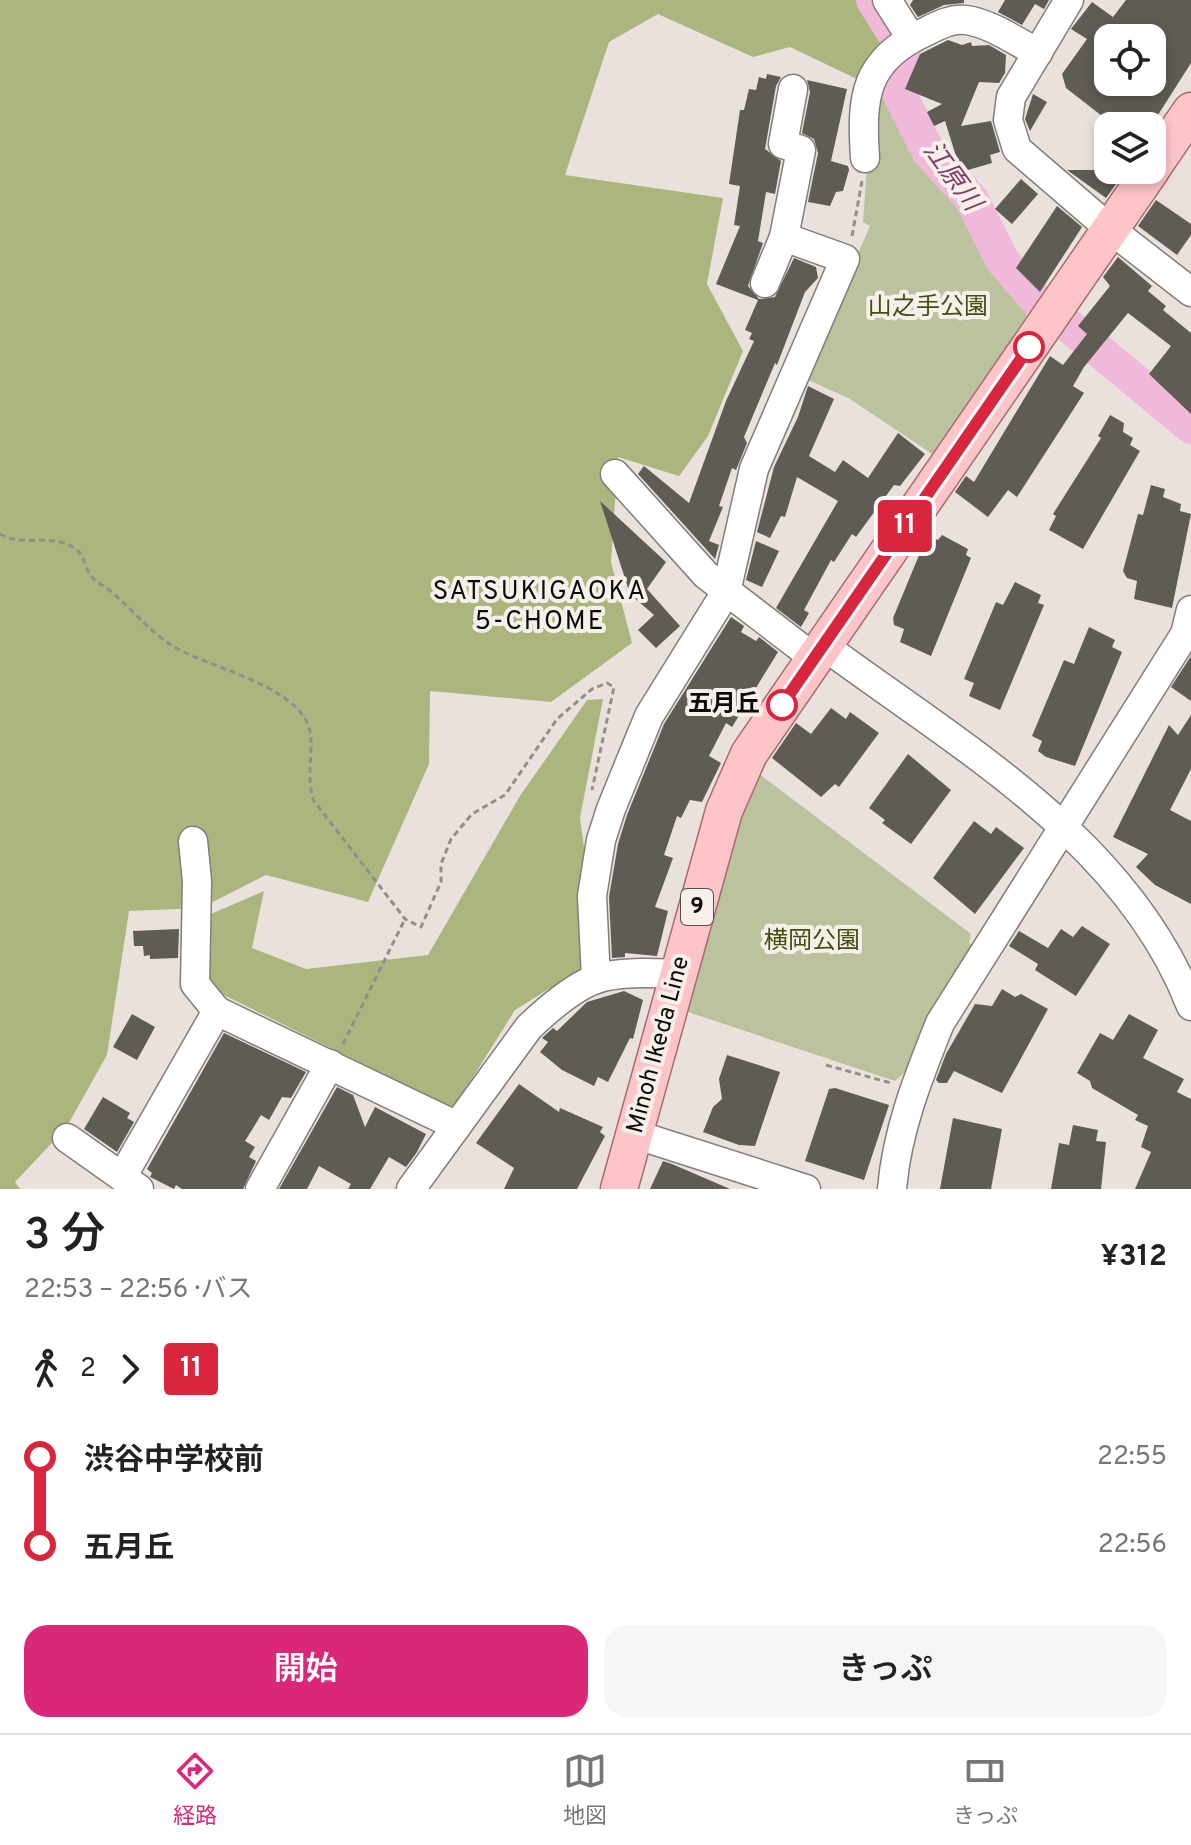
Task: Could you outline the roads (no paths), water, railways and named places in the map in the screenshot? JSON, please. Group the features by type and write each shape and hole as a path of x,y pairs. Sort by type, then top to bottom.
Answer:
{"main road":[{"name":"Minoh Ikeda Line","path":"1166,147 1191,111"},
{"name":"Minoh Ikeda Line","path":"619,1189 724,811 749,754 1141,184"}],"street":[{"path":"887,0 903,43"},
{"path":"1069,0 1011,97 1008,120 1017,149 1110,229 1191,292"},
{"path":"865,158 863,128 868,83 903,43 943,24 963,10 1038,53"},
{"path":"765,283 784,237 801,150 783,144 793,89"},
{"path":"596,979 592,896 601,840 611,809 649,716 726,592 754,469 845,259 784,237"},
{"path":"615,474 726,592 818,652 1066,827 1128,895 1188,987"},
{"path":"892,1189 895,1153 913,1090 940,1023 1185,634 1191,610"},
{"path":"193,841 197,881 195,984 217,1011 457,1126"},
{"path":"415,1188 529,1027 545,1012 596,979 678,974"},
{"path":"67,1138 130,1183 217,1011"},
{"path":"260,1189 330,1064"},
{"path":"634,1134 806,1189"}],"waterway":[{"name":"江原川","path":"873,0 898,40 903,54 893,81 928,151 972,200 1002,260 1039,303"},
{"name":"江原川","path":"1069,326 1191,427"}],"place":[{"name":"五月丘","path":"782,705"}],"district":[{"name":"SATSUKIGAOKA 5-CHOME","path":"540,607"}],"park label":[{"name":"山之手公園","path":"928,308"},
{"name":"横岡公園","path":"812,942"}]}
